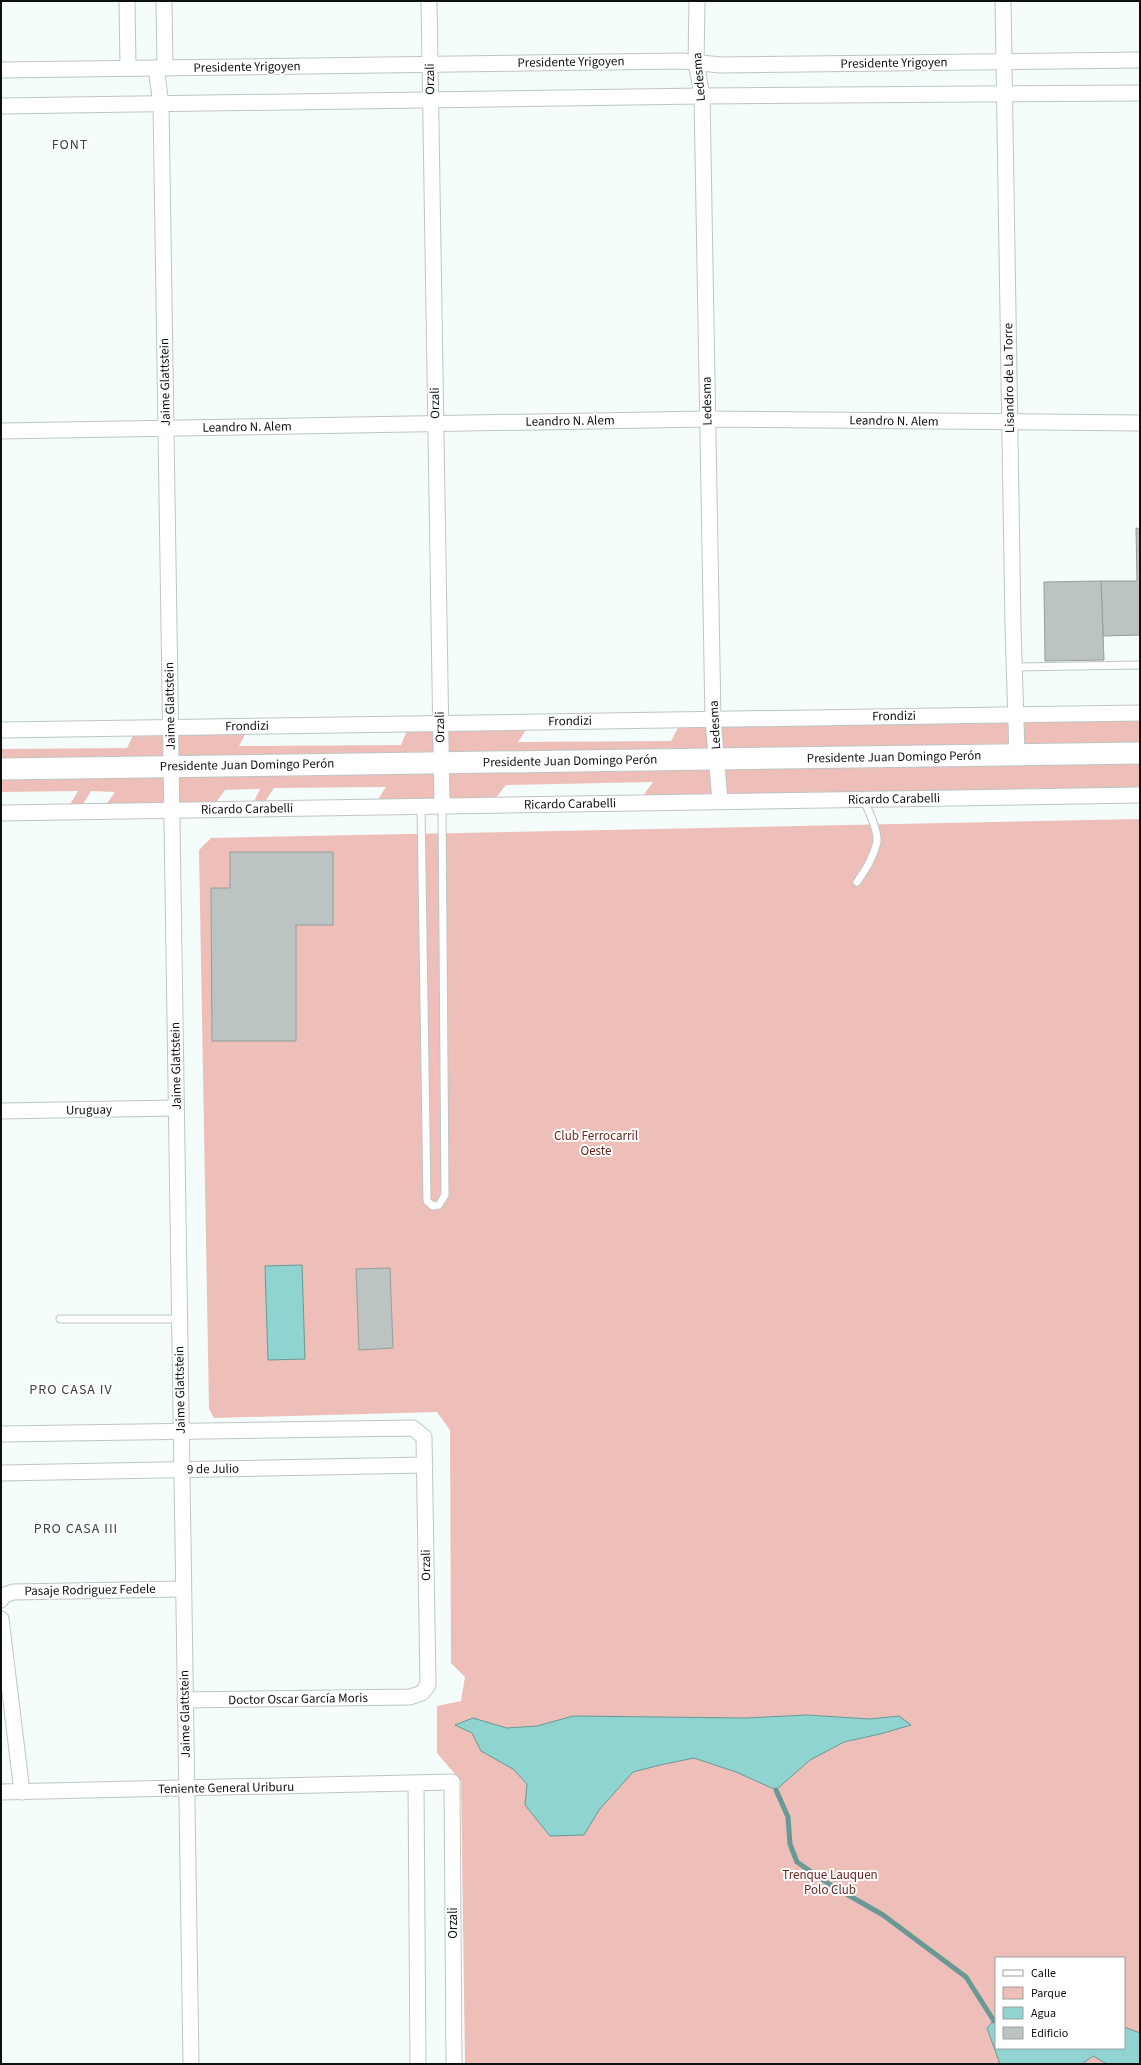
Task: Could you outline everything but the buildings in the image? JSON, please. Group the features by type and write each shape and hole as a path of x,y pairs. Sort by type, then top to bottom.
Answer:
{"main road":[{"name":"Presidente Juan Domingo Perón","path":"1,769 1140,754"}],"street":[{"path":"127,1 128,68"},
{"name":"Jaime Glattstein","path":"164,1 161,104 190,2064"},
{"name":"Orzali","path":"429,1 442,806"},
{"name":"Ledesma","path":"697,1 696,62 702,96 713,719 720,802"},
{"name":"Lisandro de La Torre","path":"1003,1 1014,666 1017,755"},
{"name":"Presidente Yrigoyen","path":"1,70 683,61 720,65 1140,60"},
{"path":"1,106 702,96 1140,93"},
{"name":"Leandro N. Alem","path":"1,431 708,419 1140,423"},
{"name":"Frondizi","path":"1,730 1140,713"},
{"name":"Ricardo Carabelli","path":"1,813 1140,795"},
{"name":"Uruguay","path":"1,1111 176,1108"},
{"name":"Orzali","path":"181,1432 413,1428 424,1438 428,1686 422,1693 410,1697"},
{"path":"1,1434 181,1432"},
{"name":"9 de Julio","path":"1,1473 425,1465"},
{"name":"Pasaje Rodriguez Fedele","path":"1,1600 2,1596 13,1592 183,1589"},
{"path":"1,1619 22,1792"},
{"name":"Doctor Oscar García Moris","path":"185,1700 410,1697"},
{"name":"Orzali","path":"452,1782 454,2064"},
{"name":"Teniente General Uriburu","path":"1,1792 416,1784 452,1782"},
{"path":"416,1784 418,2064"}],"lane":[{"path":"1014,666 1140,665"},
{"path":"857,882 865,871 877,841 871,815 863,799"},
{"path":"422,806 427,1201 433,1206 439,1205 445,1195 442,806"},
{"path":"60,1319 179,1319"}],"green space":[{"path":"1140,717 1140,746 1,762 1,749 127,748 134,733 247,731 239,746 401,745 408,728 528,727 518,742 671,741 680,724"},
{"path":"1140,762 1140,789 642,797 653,782 506,785 495,799 377,801 386,787 274,788 264,803 253,804 260,789 225,790 215,804 105,806 115,792 91,791 82,806 69,806 78,791 1,792 1,778"},
{"path":"1140,819 1140,2064 465,2064 461,1781 437,1753 437,1706 461,1701 465,1677 451,1663 450,1430 437,1412 214,1418 209,1409 199,850 211,838"}],"water":[{"path":"302,1265 305,1359 268,1360 265,1266"},
{"path":"807,1715 870,1719 899,1716 911,1725 844,1742 810,1760 776,1790 736,1772 694,1758 633,1772 599,1810 584,1835 550,1836 525,1805 527,1784 513,1769 481,1751 472,1733 455,1725 473,1718 507,1728 537,1726 573,1716 745,1718"},
{"path":"995,2019 995,2049 1125,2049 1125,2027 1140,2033 1140,2064 1107,2064 1093,2056 1082,2064 1000,2064 987,2028"}],"waterway":[{"path":"776,1790 788,1817 790,1844 797,1862 829,1884 883,1915 966,1977 994,2021"}],"district":[{"name":"FONT","path":"70,145"},
{"name":"PRO CASA IV","path":"71,1390"},
{"name":"PRO CASA III","path":"76,1529"}],"park label":[{"name":"Club Ferrocarril Oeste","path":"596,1144"},
{"name":"Trenque Lauquen Polo Club","path":"830,1882"}]}
